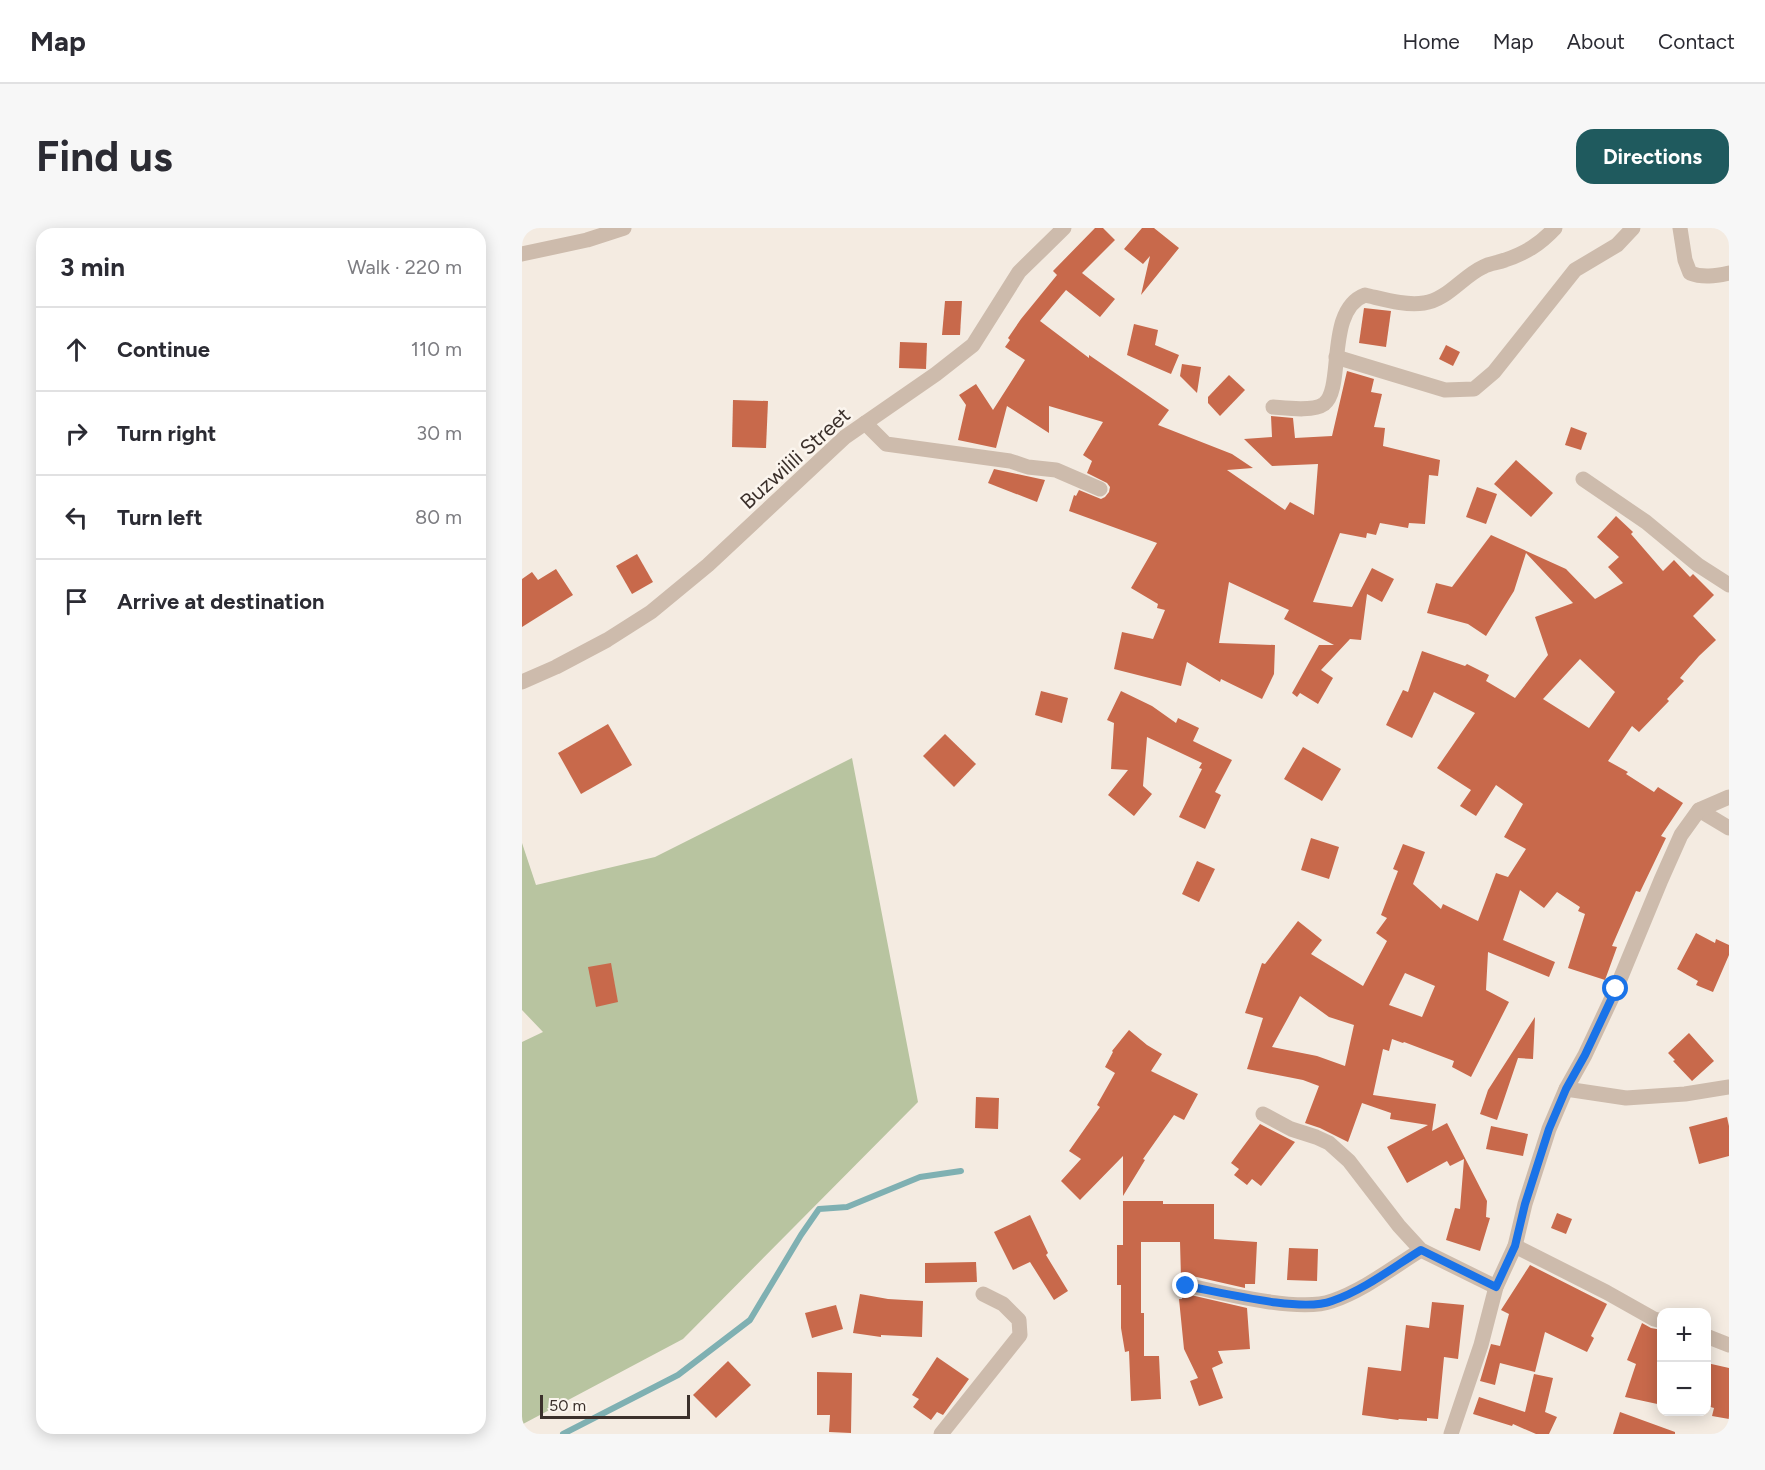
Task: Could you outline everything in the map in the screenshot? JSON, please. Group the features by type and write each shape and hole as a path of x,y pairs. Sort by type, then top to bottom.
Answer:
{"street":[{"path":"522,254 587,240 624,228"},
{"name":"Buzwilili Street","path":"522,682 607,640 651,612 708,565 845,437 936,374 973,345 1019,272 1064,228"},
{"path":"1273,407 1316,407 1329,398 1337,343 1344,318 1352,302 1358,297 1365,295 1409,304 1426,303 1440,297 1485,266 1524,253 1537,246 1556,228"},
{"path":"1336,357 1445,390 1474,389 1494,372 1575,270 1617,245 1633,228"},
{"path":"1680,228 1685,260 1690,273 1698,277 1729,273"},
{"path":"865,423 886,444 1010,461 1028,467 1056,470 1100,489"},
{"path":"1583,478 1646,522 1698,565 1729,585"},
{"path":"1451,1434 1481,1345 1496,1287 1515,1246 1525,1204 1549,1129 1566,1089 1585,1055 1611,998 1681,835 1700,810 1729,797"},
{"path":"1700,810 1729,828"},
{"path":"1566,1089 1626,1098 1685,1094 1729,1087"},
{"path":"1263,1114 1291,1129 1329,1143 1340,1151 1399,1226 1421,1250 1496,1287"},
{"path":"1515,1246 1657,1320"},
{"path":"1186,1286 1300,1305 1330,1302 1356,1290 1421,1250"},
{"path":"941,1434 1020,1335 1019,1320 1003,1304 983,1294"},
{"path":"1711,1338 1729,1345"}],"green space":[{"path":"852,758 918,1102 683,1339 523,1424 522,1042 543,1032 522,1010 522,843 536,885 655,857"}],"building":[{"path":"1095,228 1103,228 1115,240 1082,273 1115,299 1100,317 1066,290 1040,321 1089,358 1089,355 1169,410 1158,425 1232,454 1253,468 1227,470 1285,510 1290,502 1314,515 1318,464 1272,466 1244,439 1272,437 1271,416 1293,418 1295,438 1332,436 1347,371 1374,379 1371,392 1382,394 1374,427 1385,428 1383,446 1440,460 1438,476 1429,475 1425,524 1409,523 1408,528 1380,523 1376,535 1367,533 1366,538 1340,533 1313,602 1352,607 1372,568 1394,579 1382,602 1367,594 1361,640 1350,639 1321,670 1333,678 1318,704 1300,693 1297,697 1292,693 1319,645 1334,645 1284,619 1289,610 1229,582 1219,643 1275,645 1274,674 1262,699 1221,679 1220,682 1187,662 1181,686 1114,669 1122,632 1153,639 1165,610 1157,608 1158,604 1131,588 1157,543 1069,511 1074,495 1076,496 1079,490 1101,499 1109,492 1110,487 1107,483 1087,473 1092,461 1083,455 1103,422 1049,406 1049,433 1007,406 996,448 958,440 966,405 959,395 976,384 993,410 1025,360 1005,347 1010,340 1008,338 1057,275 1053,271"},
{"path":"1142,228 1154,228 1179,248 1141,295 1150,256 1143,264 1124,249"},
{"path":"945,301 962,301 960,335 942,335"},
{"path":"1364,308 1391,311 1386,347 1359,343"},
{"path":"1134,324 1158,330 1155,345 1179,355 1171,374 1127,355"},
{"path":"900,342 927,343 926,369 899,368"},
{"path":"1446,345 1460,352 1453,366 1439,359"},
{"path":"1182,364 1201,367 1197,393 1180,376"},
{"path":"1229,375 1245,390 1220,416 1208,403 1208,397"},
{"path":"733,400 768,401 766,448 732,447"},
{"path":"1571,427 1587,433 1581,450 1565,445"},
{"path":"1516,460 1553,493 1531,517 1494,484"},
{"path":"994,469 1045,480 1037,502 988,483"},
{"path":"1477,487 1497,494 1486,524 1466,517"},
{"path":"1616,516 1633,532 1631,534 1663,571 1674,560 1690,577 1693,574 1714,595 1693,616 1716,640 1680,678 1684,681 1667,699 1669,701 1639,732 1632,726 1608,761 1628,772 1626,774 1654,792 1658,787 1683,803 1661,836 1666,838 1640,892 1636,891 1612,946 1617,947 1605,980 1568,968 1585,914 1578,911 1580,907 1557,892 1544,908 1520,890 1503,940 1555,962 1549,977 1488,952 1486,990 1509,1002 1471,1077 1452,1067 1454,1061 1404,1042 1392,1039 1389,1051 1383,1049 1373,1095 1436,1104 1432,1131 1447,1123 1487,1201 1486,1217 1490,1218 1480,1251 1446,1240 1455,1208 1460,1209 1464,1159 1450,1166 1447,1161 1407,1183 1387,1147 1428,1125 1390,1119 1391,1113 1362,1103 1348,1142 1305,1123 1319,1086 1303,1080 1247,1069 1263,1018 1245,1013 1262,963 1265,964 1298,921 1322,940 1311,954 1363,986 1387,941 1376,933 1387,918 1381,915 1398,871 1393,869 1403,844 1425,852 1413,884 1441,909 1443,904 1478,921 1496,873 1508,877 1526,849 1504,837 1523,804 1496,785 1476,816 1460,806 1471,790 1437,768 1475,713 1434,692 1412,738 1386,725 1403,690 1408,692 1422,651 1465,666 1467,664 1489,675 1486,681 1515,698 1548,655 1535,617 1573,603 1526,553 1514,591 1486,636 1468,624 1427,613 1436,583 1452,587 1491,535 1566,569 1595,599 1623,583 1608,567 1619,557 1597,537","holes":["1580,659 1615,692 1589,728 1543,699","1405,973 1435,986 1422,1017 1389,1005","1300,996 1329,1017 1354,1025 1345,1066 1317,1056 1272,1047"]},
{"path":"637,554 653,582 632,594 616,566"},
{"path":"556,569 573,595 522,627 522,579 532,572 538,580"},
{"path":"1041,691 1068,698 1062,723 1035,715"},
{"path":"1121,691 1152,706 1176,723 1178,718 1199,728 1193,741 1232,760 1215,792 1221,795 1205,829 1179,817 1202,769 1199,768 1202,763 1147,737 1143,786 1152,794 1134,816 1108,795 1128,770 1111,769 1114,723 1107,720"},
{"path":"608,724 632,765 581,794 558,753"},
{"path":"945,734 976,764 954,787 923,756"},
{"path":"1303,747 1341,769 1322,801 1284,779"},
{"path":"1311,838 1339,847 1329,879 1301,870"},
{"path":"1197,861 1215,869 1199,902 1182,894"},
{"path":"1696,933 1715,943 1716,939 1729,945 1729,955 1713,992 1696,985 1698,981 1677,969"},
{"path":"611,963 618,1002 596,1007 588,967"},
{"path":"1535,1017 1533,1059 1518,1058 1497,1120 1480,1114 1488,1090"},
{"path":"1129,1030 1162,1054 1151,1071 1198,1094 1184,1120 1174,1115 1143,1159 1145,1160 1123,1196 1123,1156 1080,1200 1061,1181 1081,1159 1069,1151 1100,1107 1097,1105 1115,1073 1105,1067 1112,1051"},
{"path":"1689,1033 1714,1061 1692,1081 1668,1053"},
{"path":"976,1097 999,1098 998,1129 975,1128"},
{"path":"1727,1117 1729,1156 1699,1164 1689,1127"},
{"path":"1260,1124 1295,1142 1261,1186 1252,1179 1247,1185 1234,1175 1239,1169 1231,1163"},
{"path":"1491,1126 1528,1134 1523,1156 1486,1149"},
{"path":"1123,1201 1214,1204 1214,1239 1257,1242 1255,1284 1245,1284 1245,1288 1188,1275 1181,1277 1180,1242 1141,1242 1141,1313 1144,1313 1144,1356 1159,1356 1161,1399 1131,1401 1129,1351 1125,1352 1121,1328 1121,1285 1117,1285 1117,1245 1123,1245"},
{"path":"1557,1213 1572,1219 1566,1234 1551,1228"},
{"path":"1030,1215 1048,1253 1046,1255 1068,1291 1054,1300 1030,1262 1013,1270 994,1232"},
{"path":"1289,1248 1318,1249 1317,1281 1287,1280"},
{"path":"976,1262 977,1282 925,1283 925,1263"},
{"path":"1530,1265 1607,1304 1591,1336 1594,1338 1587,1352 1545,1332 1535,1372 1500,1363 1495,1385 1480,1381 1491,1344 1500,1346 1509,1314 1501,1310"},
{"path":"1182,1293 1247,1308 1250,1349 1218,1351 1223,1363 1212,1368 1223,1398 1199,1406 1190,1381 1198,1378 1184,1349 1179,1299 1182,1299"},
{"path":"860,1294 888,1299 923,1301 922,1337 881,1335 881,1337 853,1333"},
{"path":"1432,1302 1464,1305 1458,1359 1444,1357 1438,1419 1398,1420 1362,1415 1368,1367 1401,1371 1406,1325 1429,1328"},
{"path":"836,1305 843,1329 812,1338 805,1313"},
{"path":"1642,1323 1657,1329 1657,1404 1625,1397 1636,1364 1627,1360"},
{"path":"937,1357 969,1379 943,1415 937,1412 931,1420 913,1407 919,1399 912,1395"},
{"path":"728,1361 751,1385 716,1418 693,1395"},
{"path":"1711,1364 1729,1368 1729,1419 1712,1416 1714,1408 1711,1407"},
{"path":"817,1372 852,1373 851,1433 829,1432 830,1415 817,1415"},
{"path":"1534,1374 1553,1378 1545,1412 1557,1417 1549,1434 1536,1434 1513,1424 1512,1426 1473,1414 1479,1397 1525,1412"},
{"path":"1620,1412 1675,1432 1675,1434 1613,1434"}],"waterway":[{"path":"563,1434 678,1375 750,1320 819,1209 847,1207 920,1177 961,1171"}],"route":[{"path":"1186,1286 1300,1305 1330,1302 1356,1290 1421,1250 1496,1287 1515,1246 1525,1204 1549,1129 1566,1089 1616,989"}]}
